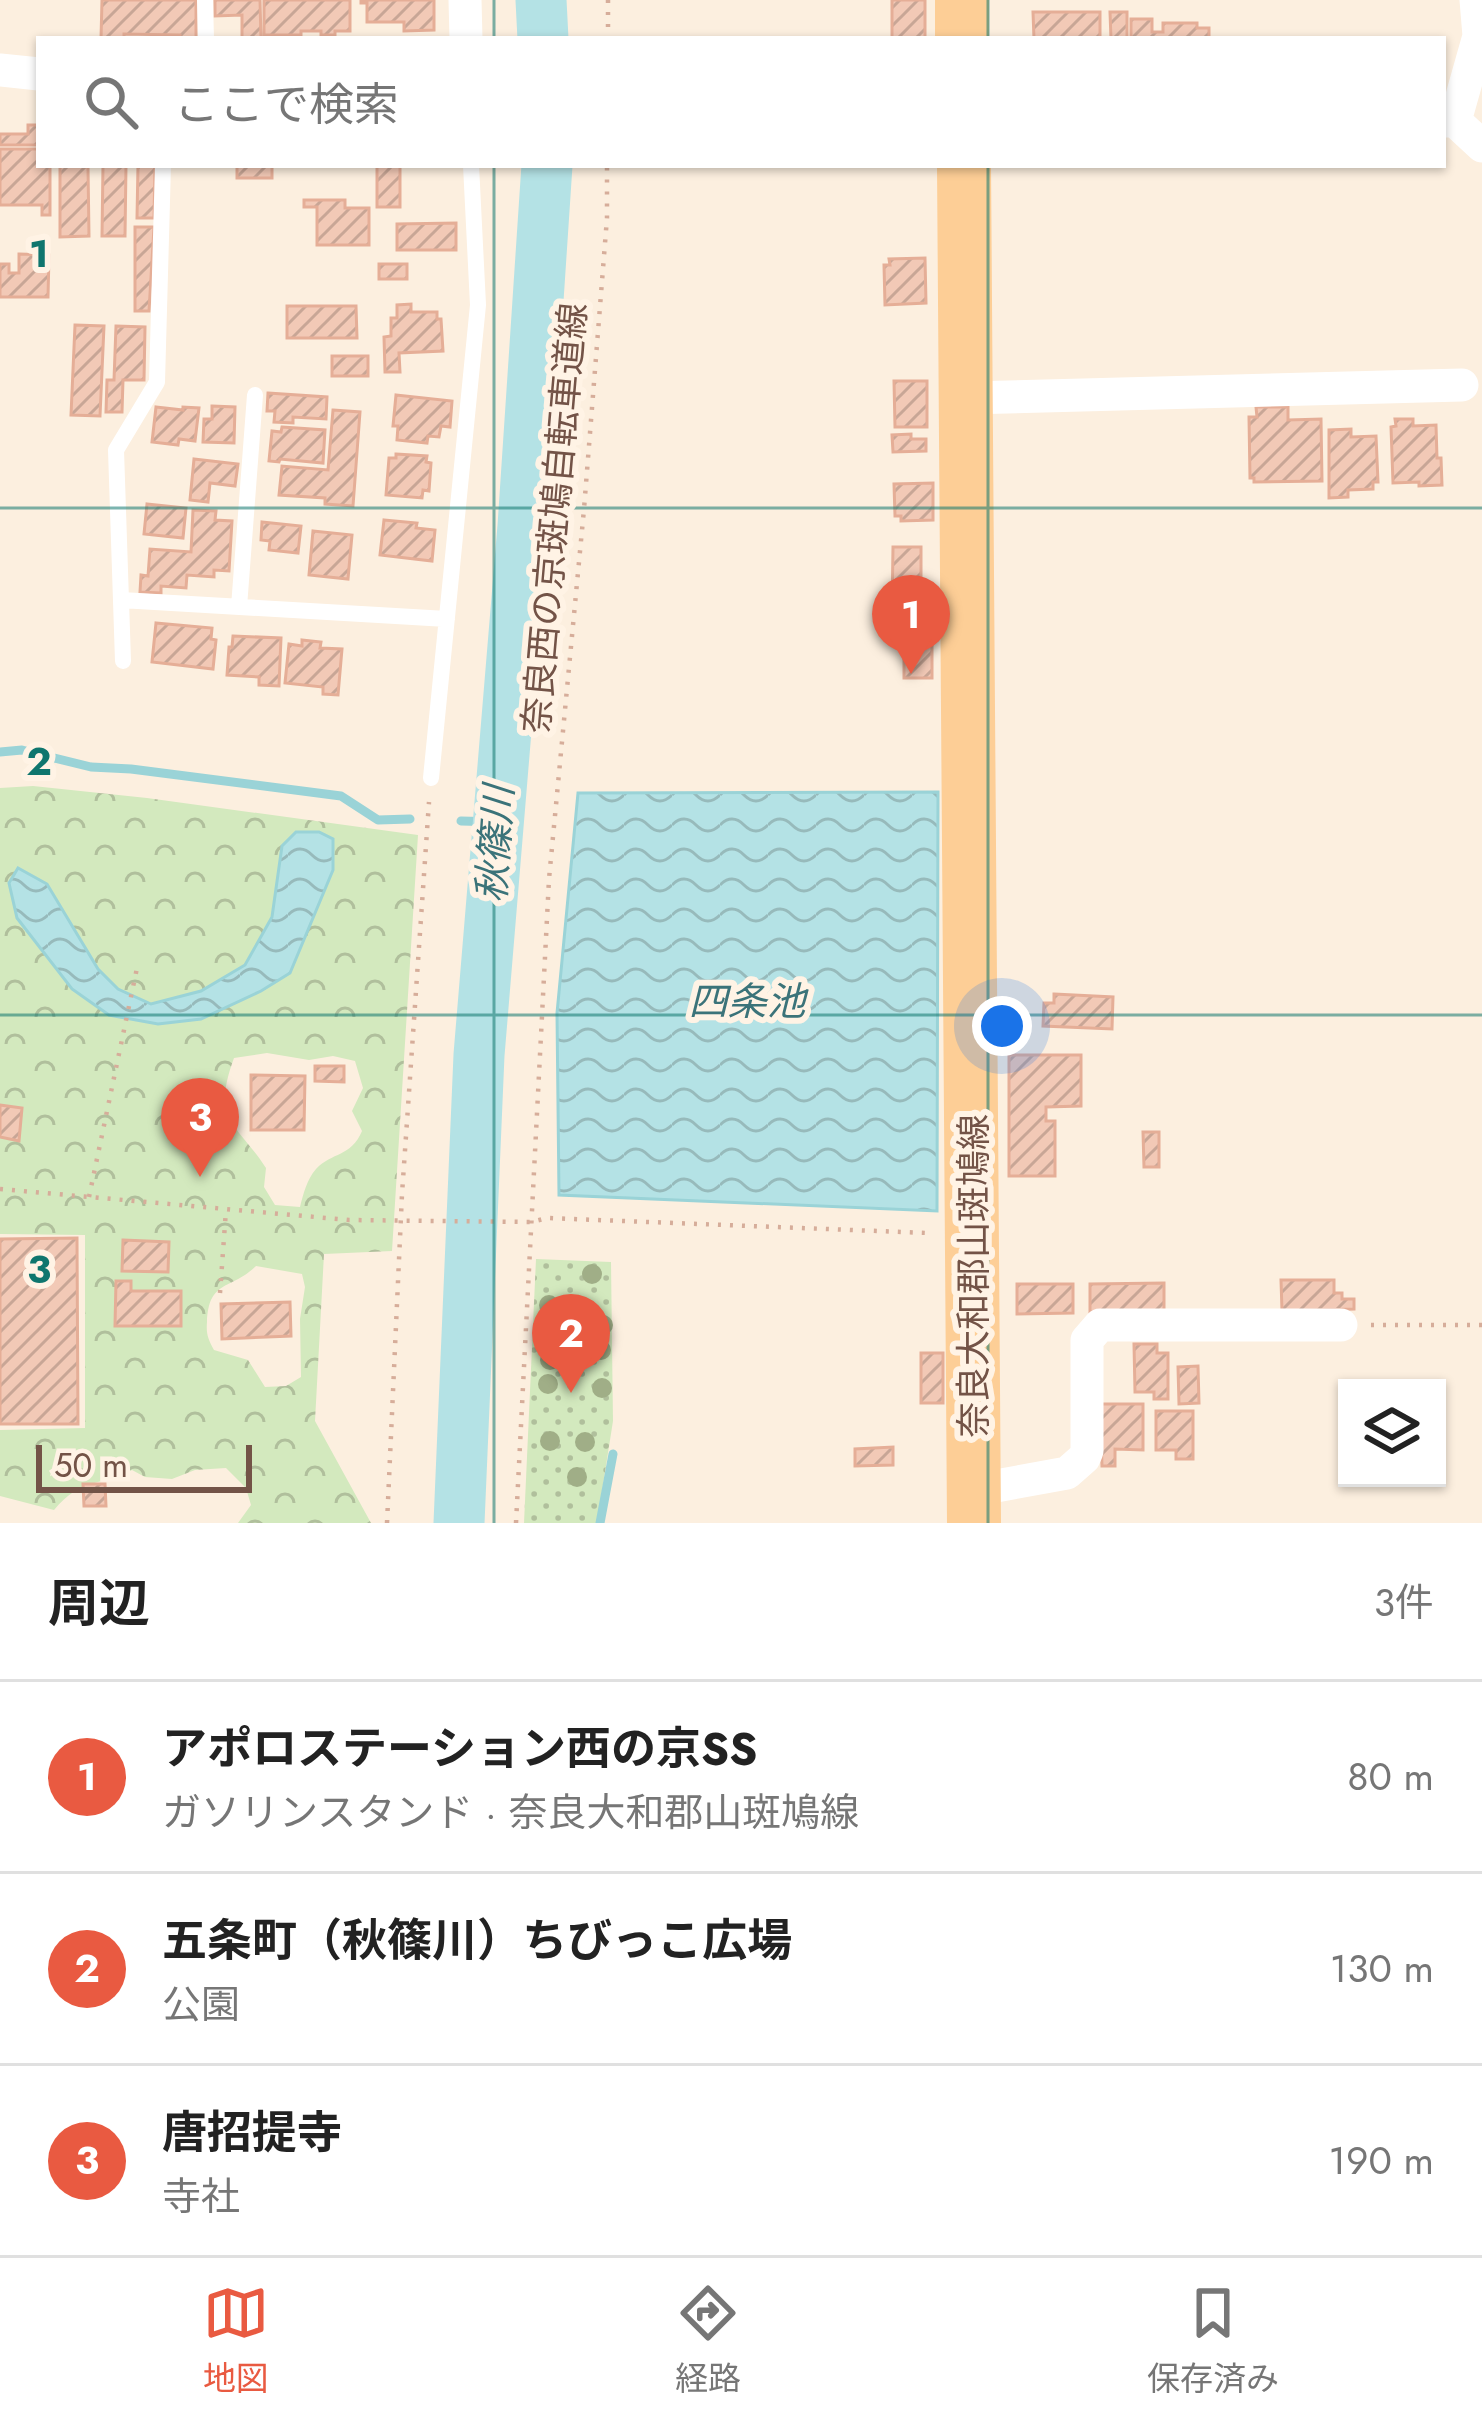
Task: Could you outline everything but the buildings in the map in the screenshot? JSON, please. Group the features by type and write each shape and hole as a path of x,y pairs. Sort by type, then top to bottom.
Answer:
{"main road":[{"path":"962,0 962,36"},
{"name":"奈良大和郡山斑鳩線","path":"964,168 974,1507"}],"street":[{"path":"465,0 466,36"},
{"path":"1476,0 1479,36 1449,121 1482,146"},
{"path":"0,70 36,74"},
{"path":"966,398 1462,385"},
{"path":"974,1507 1067,1473 1084,1458 1087,1340 1100,1325 1341,1325"}],"lane":[{"path":"205,0 206,36"},
{"path":"123,661 116,450 157,382 163,168"},
{"path":"431,778 478,305 471,168"},
{"path":"239,607 255,395"},
{"path":"121,600 447,619"}],"path":[{"path":"608,0 608,36"},
{"name":"奈良西の京斑鳩自転車道線","path":"516,1523 549,879 584,509 608,168"},
{"path":"387,1523 404,1170 431,778"},
{"path":"89,1197 137,968"},
{"path":"0,1189 349,1220 532,1222 547,1218 973,1235"},
{"path":"220,1293 226,1210"},
{"path":"1341,1325 1482,1325"}],"green space":[{"path":"33,786 147,798 418,835 392,1251 324,1254 315,1421 371,1523 238,1523 251,1505 246,1488 226,1468 195,1470 172,1479 145,1477 132,1470 82,1487 54,1510 0,1496 0,1430 85,1428 85,1235 0,1234 0,788","holes":["47,884 98,969 118,989 151,1004 201,991 245,965 272,917 261,991 201,1019 159,1024 109,1015","267,1053 355,1061 363,1088 352,1111 362,1131 352,1146 316,1169 300,1207 275,1205 264,1187 266,1168 230,1119 225,1095 234,1058","256,1266 302,1274 301,1377 286,1386 265,1387 248,1360 214,1350 209,1339 212,1299 222,1287"]},
{"path":"536,1259 611,1262 613,1421 597,1523 524,1523"}],"water":[{"name":"四条池","path":"938,792 937,1211 559,1195 557,1013 578,793"},
{"path":"296,832 319,832 333,839 333,870 290,973 201,1019 158,1024 109,1015 72,989 17,918 9,883 18,868 47,884 98,969 118,989 151,1004 201,991 245,965 272,917 282,846"}],"waterway":[{"name":"秋篠川","path":"541,0 543,36"},
{"name":"秋篠川","path":"459,1523 479,1055 547,168"},
{"path":"0,752 22,750 91,767 341,796 378,820 410,819"},
{"path":"461,821 499,822"},
{"path":"600,1523 613,1454"}],"place":[{"name":"アポロステーション西の京SS","path":"911,674"},
{"name":"唐招提寺","path":"200,1177"},
{"name":"五条町（秋篠川）ちびっこ広場","path":"571,1393"}]}
